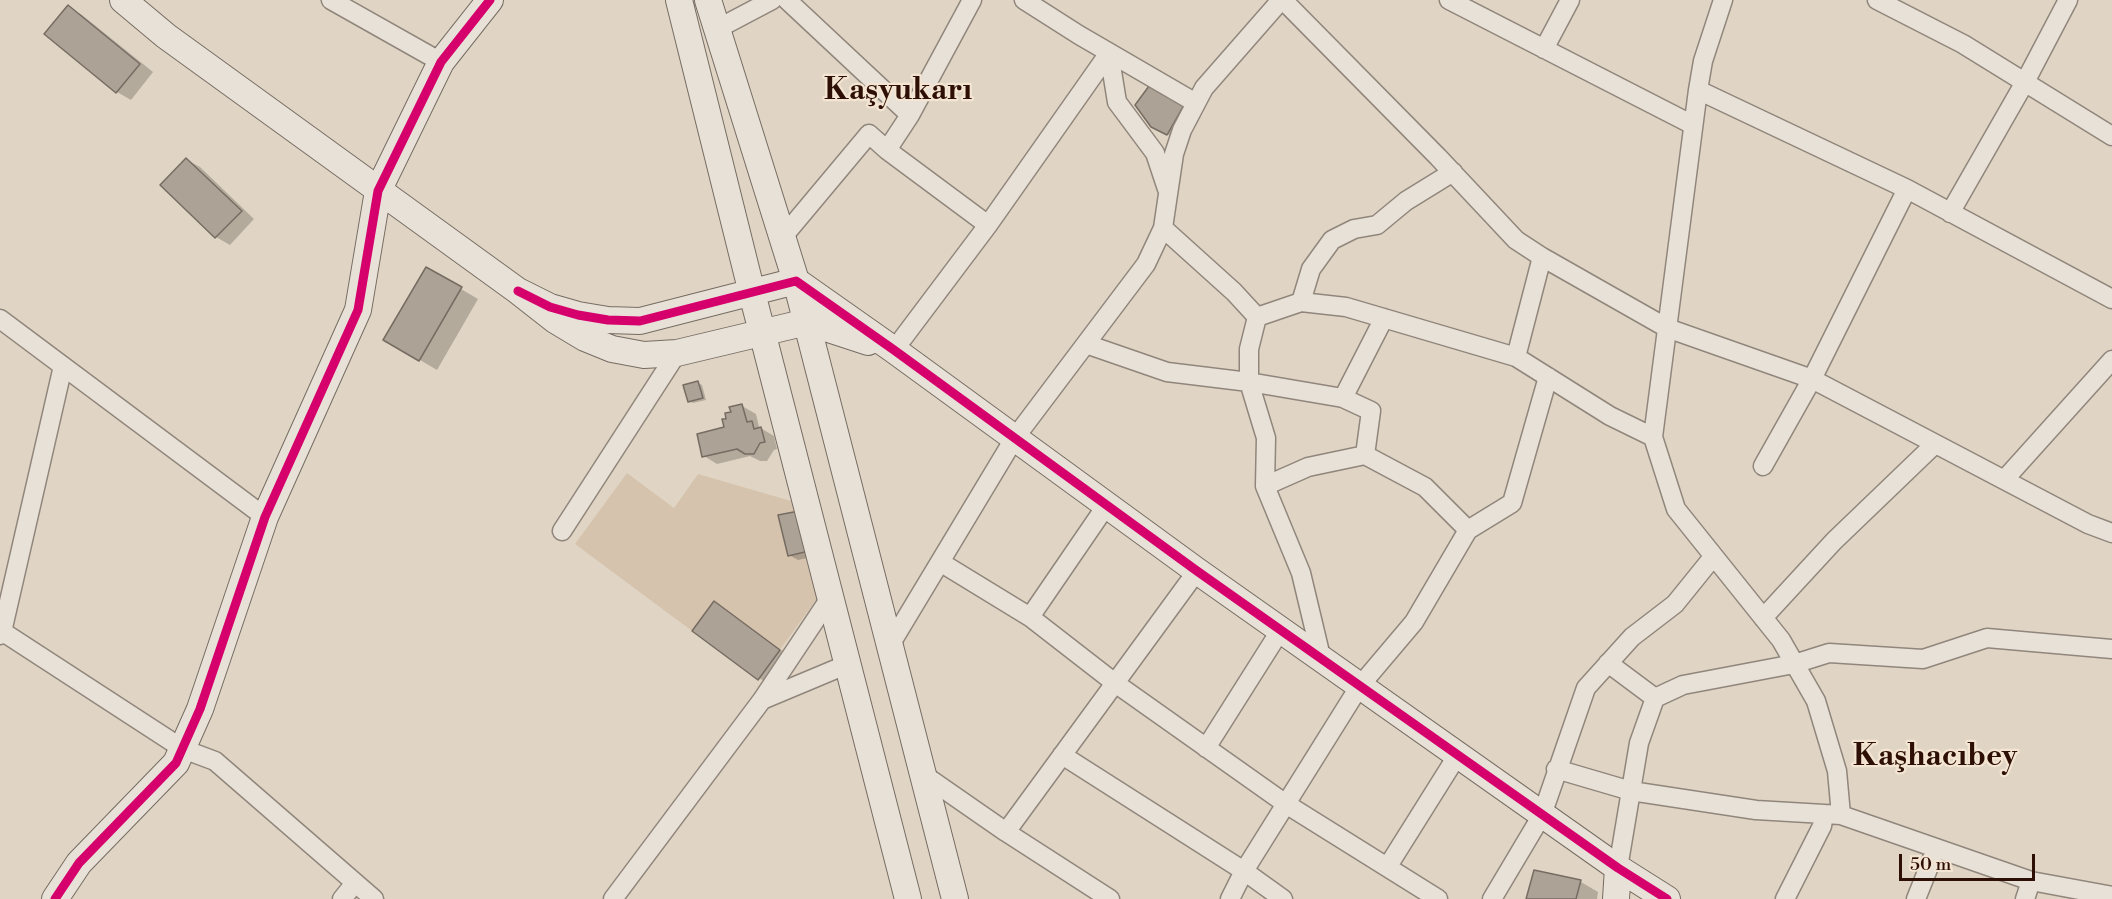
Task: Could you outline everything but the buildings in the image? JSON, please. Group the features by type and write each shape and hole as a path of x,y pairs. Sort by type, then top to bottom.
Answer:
{"street":[{"path":"123,0 166,36 555,320 585,338 612,349 644,355 677,353 807,322 894,350"},
{"path":"331,0 441,62"},
{"path":"55,899 79,863 176,763 183,749 200,709 265,517 358,310 378,191 441,62 490,0"},
{"path":"679,0 908,899"},
{"path":"708,0 796,281 954,899"},
{"path":"717,28 772,0"},
{"path":"787,0 910,115"},
{"path":"887,150 910,115 972,0"},
{"path":"1024,0 1109,53 1196,103"},
{"path":"890,645 1014,439 1146,264 1163,228 1174,154 1182,130 1204,88 1282,0 1453,172 1516,240 1542,257 1667,328 1812,379 2088,524 2112,533"},
{"path":"1449,0 1693,125"},
{"path":"1544,49 1570,0"},
{"path":"1723,0 1703,61 1698,90 1653,437 1677,509 1781,640 1815,701 1837,771 1832,814 1822,826 1785,899"},
{"path":"1877,0 1963,44 2112,136"},
{"path":"1950,213 2025,82 2068,0"},
{"path":"1109,53 1117,102 1155,153 1168,192"},
{"path":"894,350 988,225 1109,53"},
{"path":"1698,90 1907,189 2112,299"},
{"path":"782,238 869,134 988,225"},
{"path":"1301,302 1311,269 1332,240 1354,229 1377,225 1406,201 1453,172"},
{"path":"1763,466 1812,379 1907,189"},
{"path":"1163,228 1234,292 1257,317"},
{"path":"1516,357 1542,257"},
{"path":"518,291 550,307 578,315 608,320 640,321 796,281"},
{"path":"796,281 1322,661 1618,868 1667,899"},
{"path":"1257,317 1301,302 1346,307 1516,357 1610,416 1653,437"},
{"path":"1257,317 1249,349 1249,382 1266,438 1264,486 1301,573 1322,661"},
{"path":"1343,398 1384,318"},
{"path":"0,319 265,517"},
{"path":"1086,344 1167,372 1249,382 1343,398 1371,411 1365,455"},
{"path":"562,531 677,353"},
{"path":"2004,480 2112,360"},
{"path":"63,366 1,632 183,749 214,761 374,899"},
{"path":"1230,899 1244,871 1359,687 1414,622 1468,530 1512,503 1548,377"},
{"path":"1763,618 1834,541 1935,444"},
{"path":"1264,486 1308,467 1365,455 1425,487 1468,530"},
{"path":"1030,616 1106,506"},
{"path":"1492,899 1542,814 1586,688 1632,637 1675,604 1713,556"},
{"path":"940,562 1030,616 1114,683 1286,804 1438,899"},
{"path":"1006,832 1197,572"},
{"path":"613,899 762,700 830,598"},
{"path":"1206,748 1280,631"},
{"path":"1616,899 1618,868 1640,742 1654,698 1683,685 1794,664 1829,653 1923,659 1987,638 2112,649"},
{"path":"1608,663 1654,698"},
{"path":"762,700 848,664"},
{"path":"1062,755 1244,871 1282,899"},
{"path":"1388,866 1457,756"},
{"path":"1556,770 1631,791 1755,810 1832,814 2031,881 2112,896"},
{"path":"921,773 1006,832 1110,899"},
{"path":"1916,899 1936,849"},
{"path":"2025,899 2031,881"},
{"path":"342,899 355,883"}],"shaded area":[{"path":"627,473 674,508 698,474 798,503 819,596 758,680 575,544"}],"cycle path":[{"path":"55,899 79,863 176,763 200,709 265,517 358,310 378,191 441,62 490,0"},
{"path":"518,291 550,307 578,315 608,320 640,321 796,281 1197,571 1618,868 1667,899"}],"district":[{"name":"Kaşyukarı","path":"898,92"},
{"name":"Kaşhacıbey","path":"1935,758"}]}
